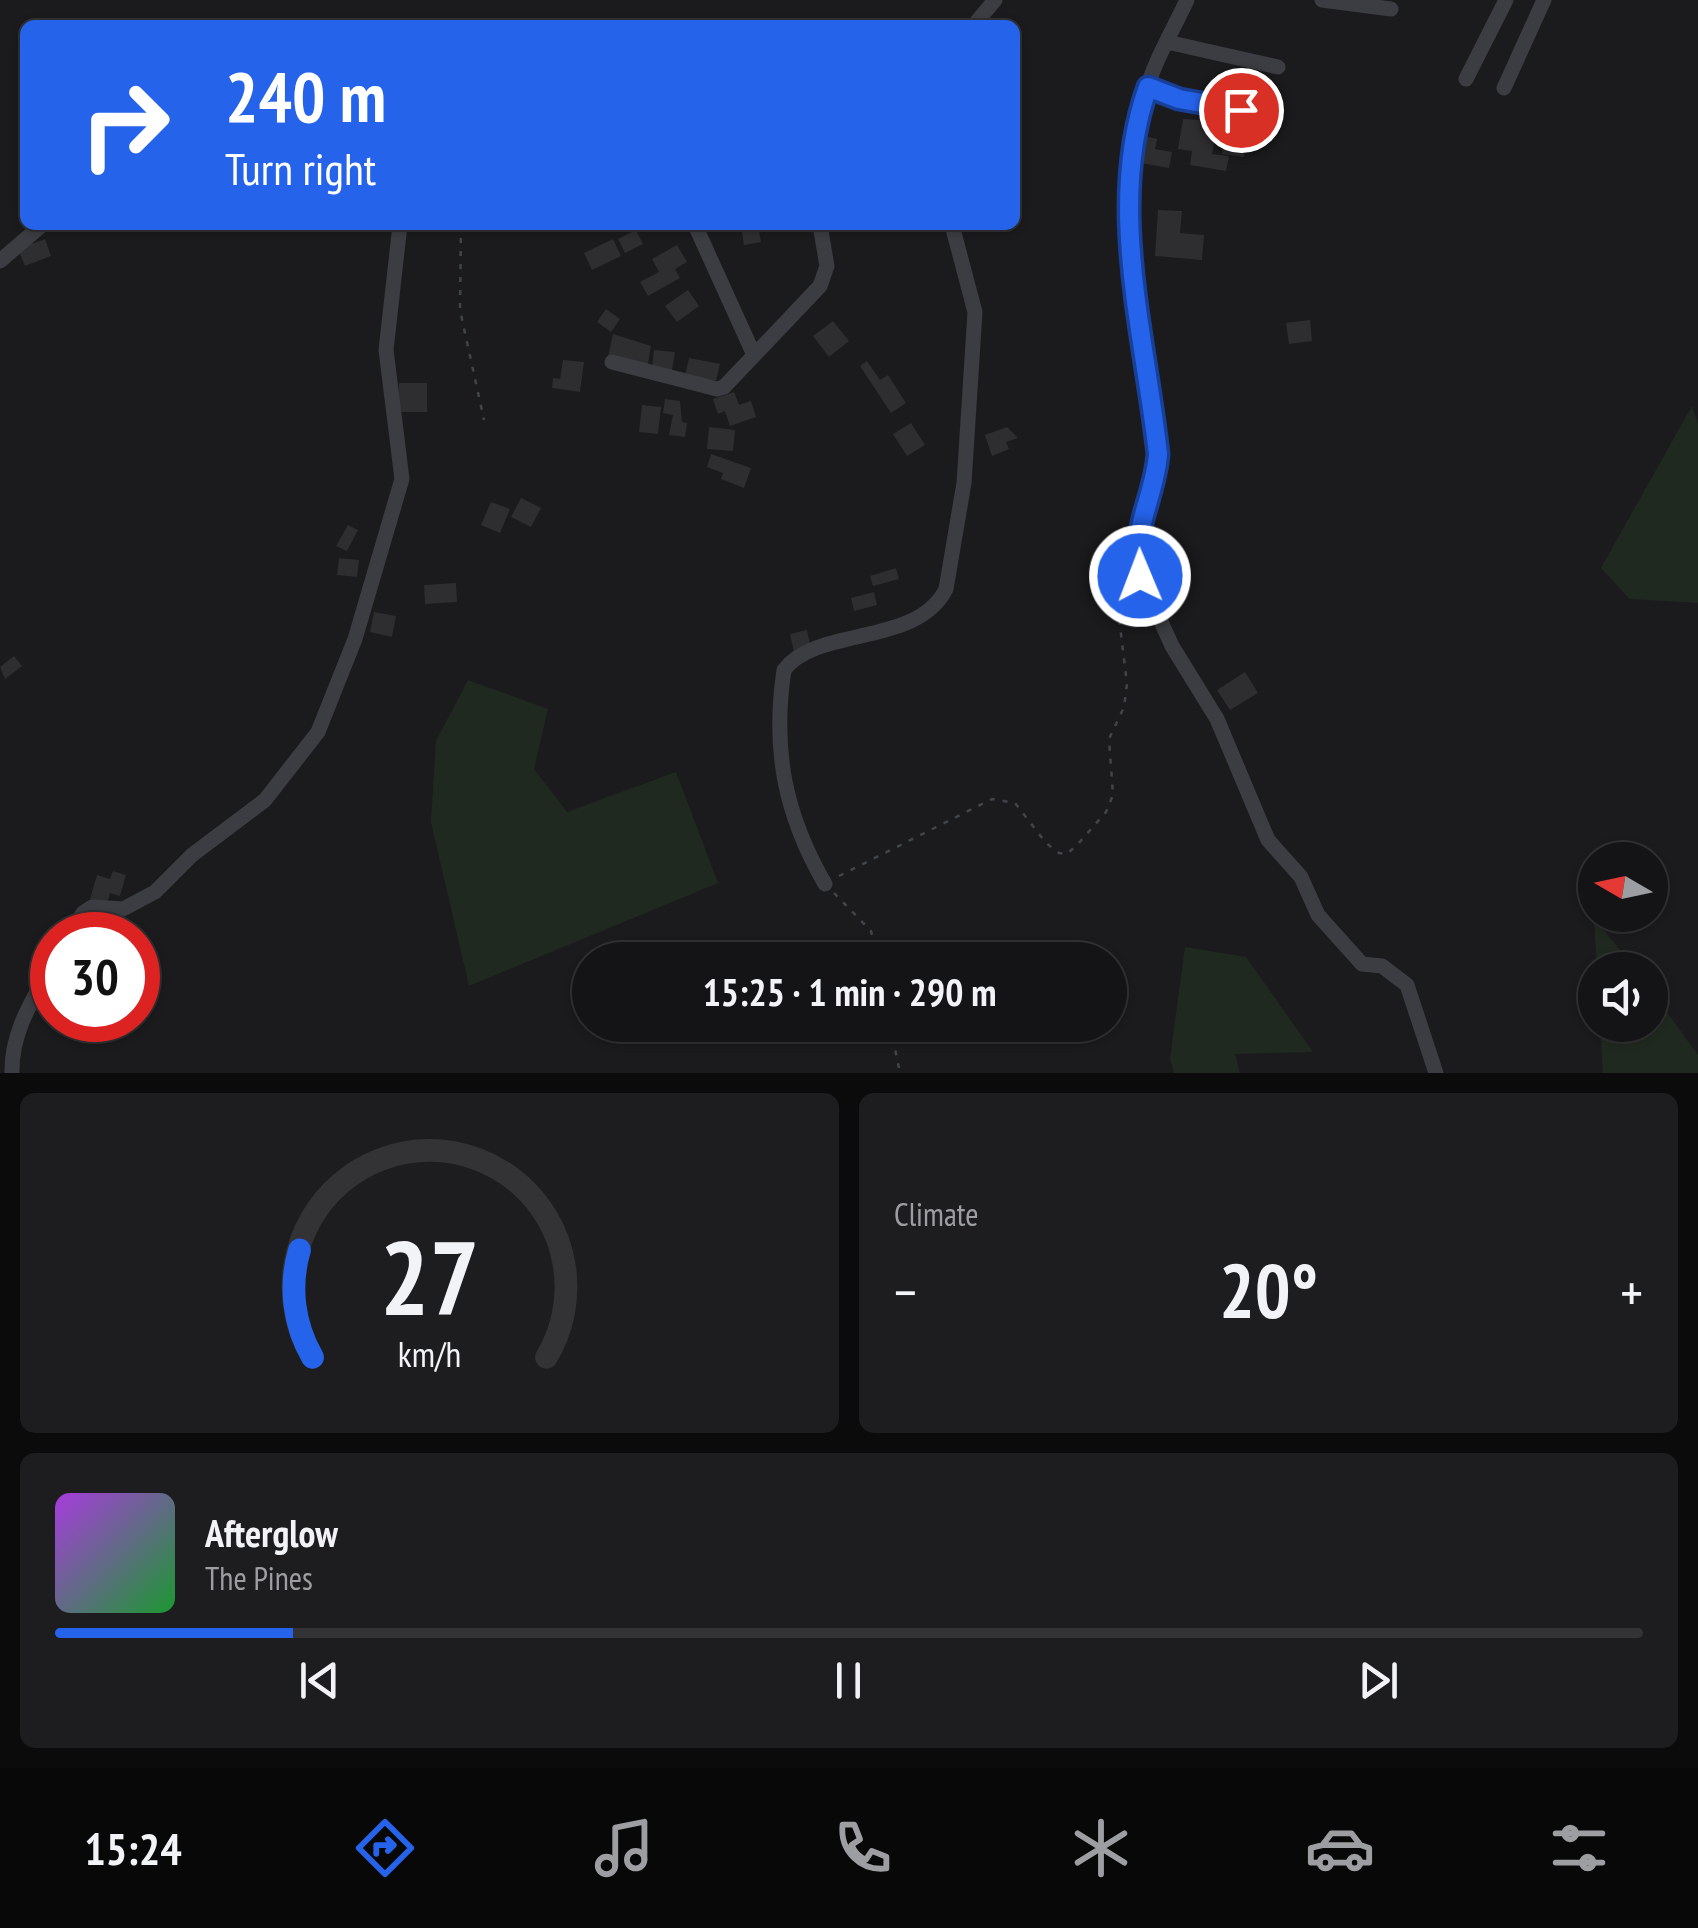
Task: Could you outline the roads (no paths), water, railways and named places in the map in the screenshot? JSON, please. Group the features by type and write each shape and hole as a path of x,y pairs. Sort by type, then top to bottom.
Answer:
{"street":[{"path":"978,20 995,0"},
{"path":"1187,0 1148,87 1132,153 1129,222 1158,454 1157,474 1138,531 1140,576 1172,646 1217,719 1268,840 1302,877 1318,914 1362,964 1382,966 1408,986 1436,1073"},
{"path":"1322,0 1391,9"},
{"path":"1466,79 1506,0"},
{"path":"1504,88 1544,0"},
{"path":"1167,42 1278,66"},
{"path":"1148,87 1179,99 1272,116"},
{"path":"0,261 36,230"},
{"path":"85,912 92,908 123,908 155,892 192,855 265,800 318,732 355,639 402,478 386,350 399,230"},
{"path":"697,230 754,355"},
{"path":"612,362 717,389 729,383 820,286 827,266 821,230"},
{"path":"826,884 804,847 785,796 781,718 784,670 817,650 916,617 936,604 946,589 964,483 975,312 953,230"},
{"path":"12,1073 14,1042 30,1005"}]}
